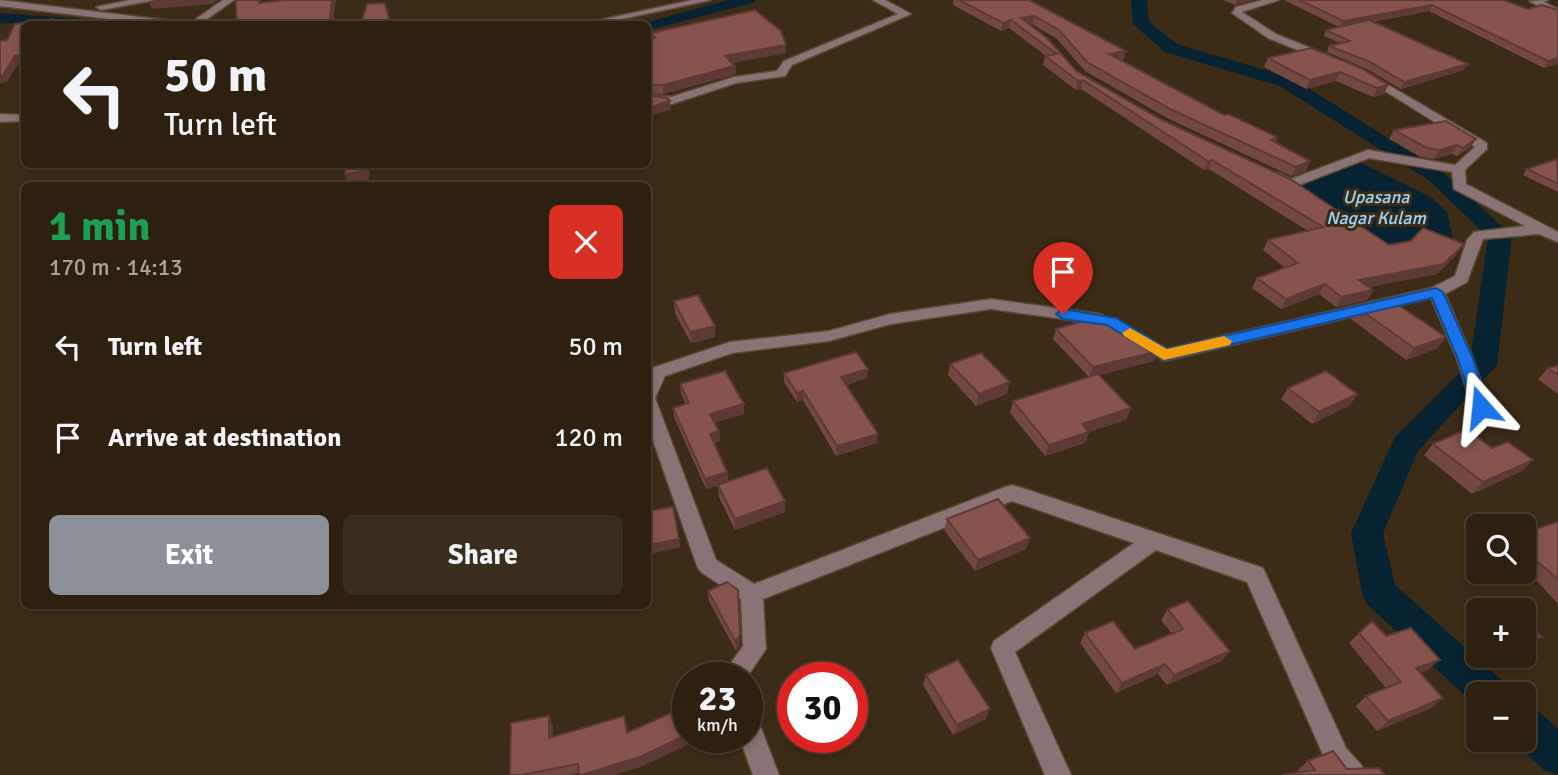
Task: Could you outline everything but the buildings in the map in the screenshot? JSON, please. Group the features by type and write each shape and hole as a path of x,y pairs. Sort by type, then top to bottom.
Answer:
{"street":[{"path":"50,9 59,0"},
{"path":"70,11 150,0"},
{"path":"198,21 229,0"},
{"path":"646,0 649,13"},
{"path":"604,21 706,0"},
{"path":"651,99 672,101 734,80 781,74 788,63 906,14 878,0"},
{"path":"1274,0 1239,9 1237,13 1272,36 1337,63"},
{"path":"1533,0 1543,0"},
{"path":"1533,0 1558,13"},
{"path":"0,3 149,21"},
{"path":"1350,68 1425,108 1483,146 1458,169"},
{"path":"0,118 21,118"},
{"path":"1266,172 1291,184 1374,154 1458,169"},
{"path":"1458,169 1459,186 1558,238"},
{"path":"651,387 658,372 730,348 829,336 890,319 991,304 1111,321 1164,355 1436,292 1462,279 1474,240 1479,235 1543,229"},
{"path":"1436,292 1465,359 1481,407"},
{"path":"651,410 708,566 752,593"},
{"path":"752,593 1012,493 1255,575 1337,757 1353,775"},
{"path":"1058,775 1002,648 1153,541"},
{"path":"745,662 755,649 752,593"},
{"path":"758,753 766,775"}],"water":[{"name":"Upasana Nagar Kulam","path":"1361,163 1431,197 1447,212 1455,248 1367,244 1304,203 1301,185 1308,180 1344,165"}],"waterway":[{"path":"651,24 748,0"},
{"path":"1139,0 1141,24 1171,48 1286,82 1437,177 1500,236 1483,365 1406,445 1367,533 1379,593 1477,682"},
{"path":"0,18 42,21"},
{"path":"1536,736 1558,756"}],"slow traffic":[{"path":"1130,333 1164,355 1224,341"}],"route":[{"path":"1063,314 1111,321 1164,355 1436,292 1465,359 1481,407"}]}
